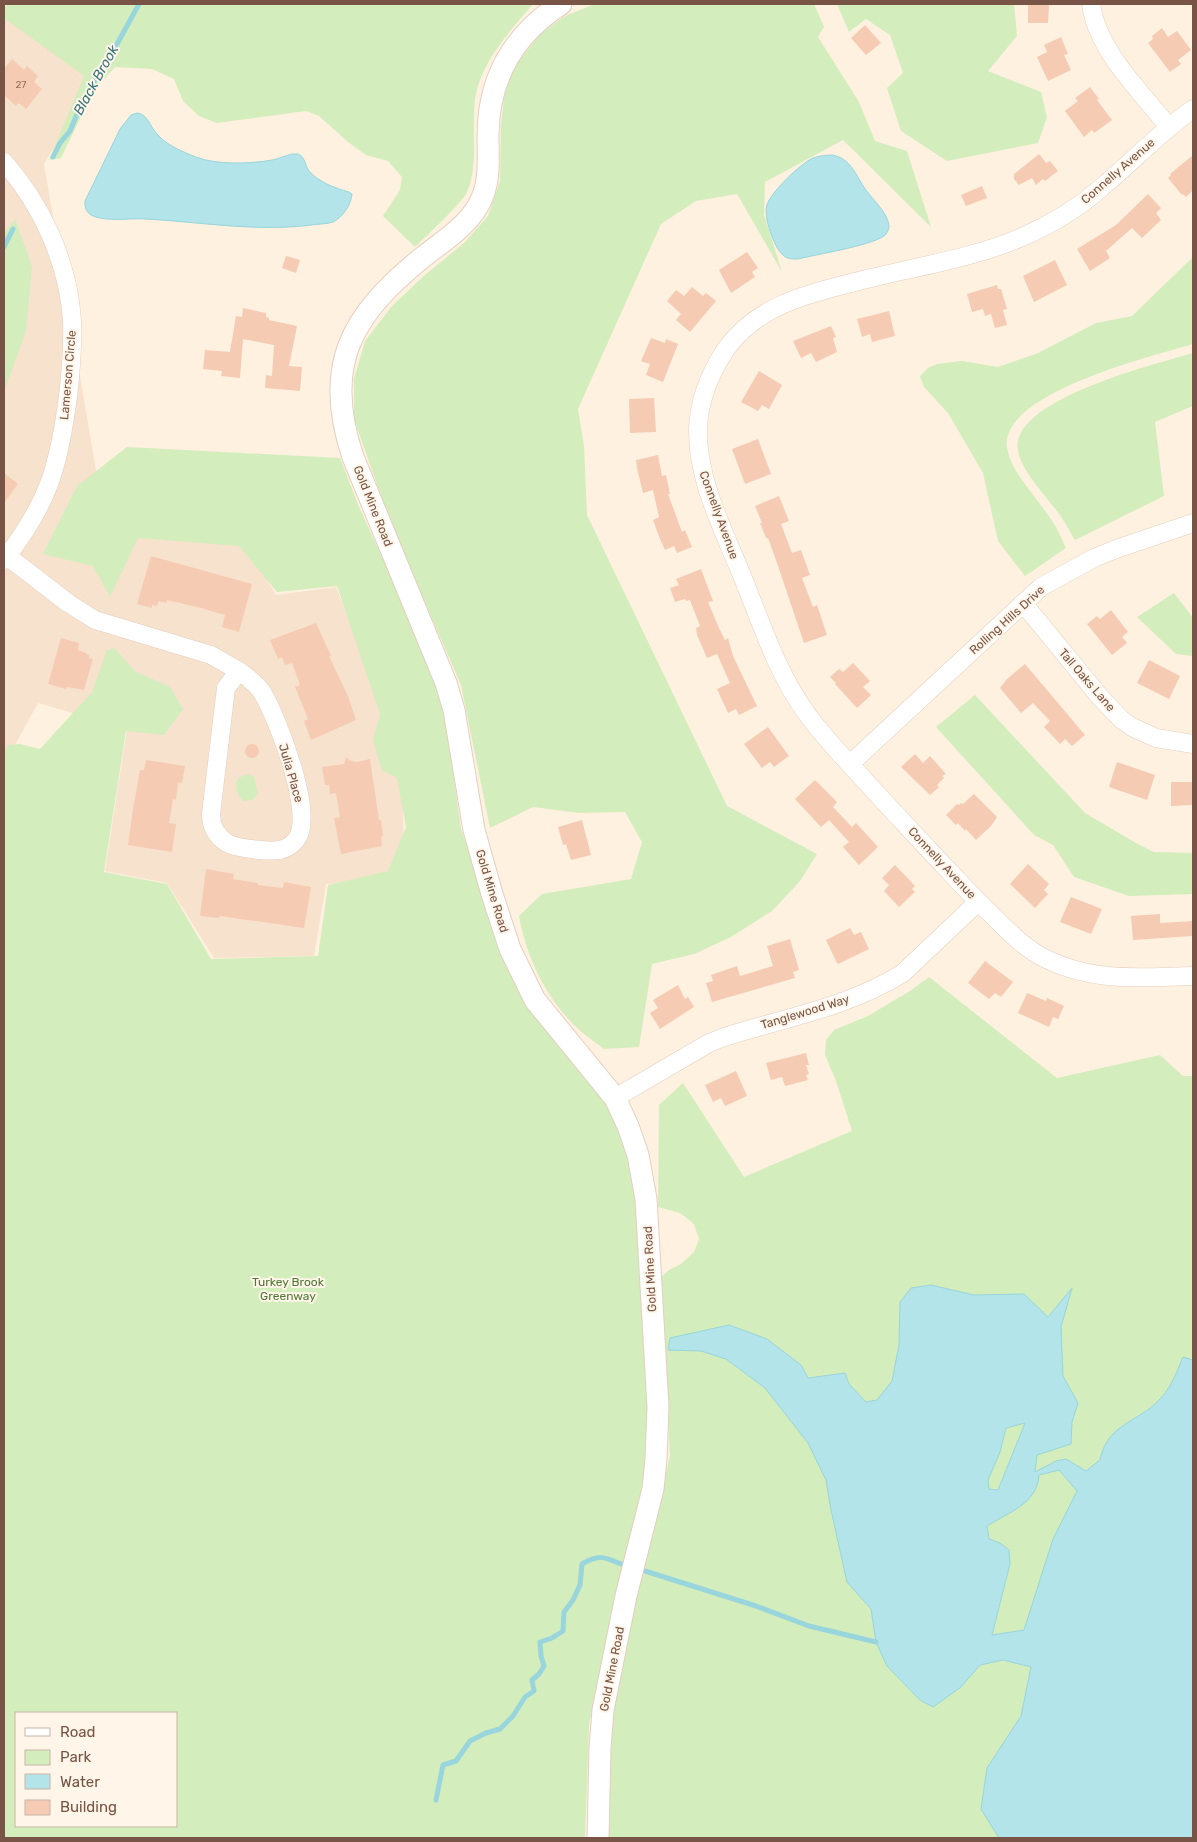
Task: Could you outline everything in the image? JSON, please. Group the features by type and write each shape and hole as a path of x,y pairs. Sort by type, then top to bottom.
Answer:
{"street":[{"name":"Gold Mine Road","path":"561,4 544,15 524,33 511,50 501,69 493,90 489,114 487,181 478,206 464,224 408,269 366,312 351,338 346,354 342,371 340,400 345,433 353,457 446,683 454,710 474,830 510,949 535,1000 615,1098 628,1126 638,1155 646,1199 658,1407 653,1489 626,1596 603,1710 600,1748 598,1838"},
{"path":"1092,4 1097,29 1110,54 1169,127"},
{"name":"Connelly Avenue","path":"1193,109 1169,127 1101,188 1079,205 1033,232 1002,245 826,289 770,309 744,329 730,344 713,370 703,394 699,414 698,442 703,476 780,670 808,716 850,764 978,902 1015,939 1044,958 1067,968 1112,978 1193,976"},
{"name":"Lamerson Circle","path":"4,162 30,196 45,223 55,247 68,295 72,330 72,359 65,419 55,470 36,514 6,558"},
{"name":"Rolling Hills Drive","path":"850,764 1042,587 1094,558 1193,523"},
{"name":"Julia Place","path":"6,558 95,620 211,655 239,671 255,683 262,693 285,746 300,795 301,831 294,842 280,850 271,851 230,844 219,836 211,823 210,814 226,688 239,671"},
{"name":"Tall Oaks Lane","path":"1023,603 1100,697 1122,720 1132,727 1156,738 1193,744"},
{"name":"Tanglewood Way","path":"615,1098 709,1043 742,1031 859,996 888,982 903,973 978,902"}],"shaded area":[{"path":"10,12 95,79 44,164 106,529 246,543 276,595 336,587 401,752 405,876 326,884 314,956 214,958 167,883 105,871 127,729 38,703 4,765 4,18"}],"green space":[{"path":"7,4 533,4 499,45 480,80 474,105 473,168 467,192 452,211 415,247 383,216 400,190 402,177 388,161 366,155 319,116 306,111 217,123 199,116 183,101 174,79 152,69 115,67 93,92 61,158 49,160 84,76 4,18 4,8"},
{"path":"595,4 814,4 824,27 818,37 859,102 875,141 907,151 931,227 843,140 765,182 764,215 782,272 737,194 696,201 661,224 578,409 584,446 587,515 727,806 817,854 800,881 772,911 731,937 694,954 652,964 639,1047 604,1049 574,1025 554,1001 538,975 526,946 519,916 542,894 631,879 642,842 625,812 579,813 533,807 490,828 461,685 391,524 354,419 354,379 365,341 392,306 426,274 464,243 488,216 500,181 501,125 504,97 510,78 519,61 540,34 565,16"},
{"path":"837,4 1014,4 1017,36 988,71 1041,92 1047,117 1038,143 947,161 901,131 887,88 903,73 890,35 866,19 849,32"},
{"path":"15,219 32,266 26,331 4,392 4,233"},
{"path":"1193,257 1193,344 1082,380 1052,394 1027,410 1011,428 1007,447 1013,465 1018,475 1052,521 1066,548 1025,576 998,541 983,473 948,413 924,387 920,376 928,368 937,364 962,361 998,367 1038,353 1096,323 1132,316"},
{"path":"1193,353 1193,406 1155,422 1164,496 1075,540 1061,517 1024,467 1018,451 1021,433 1036,416 1059,400 1119,375"},
{"name":"Turkey Brook Greenway","path":"127,447 340,458 359,507 441,686 461,829 500,941 607,1101 631,1163 638,1198 651,1402 643,1487 589,1724 585,1838 4,1838 4,750 9,745 20,744 40,749 92,692 107,650 114,648 136,672 170,687 183,709 164,735 126,731 104,872 167,884 211,959 318,956 328,885 388,871 406,827 397,778 382,770 373,740 380,714 337,586 277,592 239,546 138,538 110,597 93,566 43,554 77,486"},
{"path":"1174,593 1193,618 1193,656 1176,654 1137,617"},
{"path":"975,695 1085,813 1154,852 1193,853 1193,894 1129,896 1074,877 1053,845 1034,835 936,727"},
{"path":"249,774 254,777 258,794 252,800 243,801 237,793 236,782 240,777"},
{"path":"929,977 1057,1078 1160,1055 1183,1076 1193,1076 1193,1838 604,1838 606,1727 670,1456 660,1278 669,1270 681,1264 694,1252 699,1239 694,1224 680,1213 658,1207 659,1105 683,1083 744,1177 852,1131 836,1081 825,1055 826,1040 834,1030 868,1016 910,991"}],"water":[{"path":"137,113 146,118 165,142 204,160 223,163 244,163 272,160 291,154 300,155 309,171 318,179 352,194 350,202 343,214 333,222 290,227 249,227 146,219 112,219 93,216 88,213 85,201 120,129 131,115"},
{"path":"825,155 832,155 844,160 852,168 886,216 889,226 888,231 877,240 855,246 798,259 786,257 776,246 770,232 766,210 769,200 787,179 808,161"},
{"path":"931,1285 974,1295 1024,1294 1048,1317 1072,1288 1061,1327 1063,1376 1078,1403 1072,1422 1071,1444 1037,1455 1035,1472 1056,1461 1066,1459 1086,1471 1100,1460 1103,1449 1114,1433 1146,1411 1165,1394 1183,1357 1193,1360 1193,1838 999,1838 981,1809 987,1768 1021,1716 1031,1667 1003,1660 980,1665 961,1687 933,1707 920,1700 887,1666 876,1642 871,1609 847,1582 826,1480 808,1443 765,1388 726,1359 701,1351 668,1350 670,1338 729,1325 767,1339 801,1365 808,1378 845,1373 849,1384 866,1402 877,1400 892,1381 899,1345 900,1302 911,1288","holes":["1025,1423 998,1490 989,1489 988,1480 1000,1452 1006,1428","1059,1470 1077,1491 1053,1539 1024,1630 992,1635 1010,1564 1009,1550 1000,1543 989,1539 987,1526 1013,1511 1027,1500 1037,1485 1039,1475"]}],"building":[{"path":"1028,4 1049,4 1048,23 1028,23"},
{"path":"865,25 881,43 866,55 851,38"},
{"path":"1162,28 1168,37 1177,31 1191,50 1178,60 1181,64 1170,72 1148,43 1153,39 1152,36"},
{"path":"1061,37 1068,54 1064,55 1071,70 1048,81 1037,57 1047,52 1044,45"},
{"path":"12,59 24,70 27,66 38,76 34,82 42,89 26,109 19,103 16,106 4,95 4,69"},
{"path":"1090,87 1112,120 1094,133 1092,130 1084,137 1065,111 1078,101 1075,98"},
{"path":"1039,154 1046,163 1050,161 1058,171 1036,185 1032,178 1019,185 1014,179 1014,174"},
{"path":"1193,155 1193,190 1186,197 1182,195 1168,178 1170,174"},
{"path":"982,186 987,198 966,206 961,195"},
{"path":"1148,194 1161,208 1156,213 1161,220 1142,238 1132,228 1106,251 1110,258 1090,271 1077,249 1116,225"},
{"path":"747,252 758,268 752,272 755,277 731,293 719,270"},
{"path":"286,256 300,260 296,273 282,268"},
{"path":"1055,260 1067,285 1034,302 1023,276"},
{"path":"997,285 998,289 1001,289 1007,309 1003,310 1007,325 995,328 991,314 985,316 983,309 972,312 967,294"},
{"path":"692,287 703,296 706,293 716,301 690,332 676,320 681,314 667,301 676,290 684,296"},
{"path":"243,308 266,313 266,317 269,320 297,326 289,366 302,367 300,391 265,388 266,375 272,376 274,345 243,339 240,378 221,376 222,371 203,369 205,350 230,352 236,316 242,317"},
{"path":"889,311 895,336 872,342 870,334 862,337 857,319"},
{"path":"831,326 836,337 833,338 837,352 816,362 811,353 801,358 793,341"},
{"path":"651,338 665,343 666,339 678,344 663,382 646,375 650,364 641,361"},
{"path":"759,371 782,385 769,409 762,405 758,411 741,402"},
{"path":"654,398 656,432 630,433 629,399"},
{"path":"758,439 771,474 745,484 732,449"},
{"path":"658,455 662,476 666,475 670,494 668,494 682,532 685,530 692,547 677,553 674,546 665,550 653,520 659,517 653,490 643,493 637,468 636,460"},
{"path":"4,473 18,484 4,503"},
{"path":"779,496 789,521 781,524 792,553 801,550 810,575 802,578 813,607 817,605 827,635 804,643 776,560 760,523 762,523 755,506"},
{"path":"151,556 252,584 239,632 222,627 225,615 201,608 167,600 166,603 159,601 157,606 152,605 152,608 137,604"},
{"path":"701,569 713,601 708,602 725,640 728,638 733,656 757,706 739,715 736,709 728,713 717,689 730,683 717,654 707,658 697,635 696,628 700,626 690,600 686,601 685,599 675,602 670,588 679,585 676,579"},
{"path":"1111,610 1128,632 1122,637 1127,643 1112,655 1087,624 1097,616 1100,619"},
{"path":"316,623 348,696 356,720 311,740 304,721 308,719 295,687 300,685 292,663 285,665 282,657 278,659 270,640"},
{"path":"61,638 79,643 78,650 86,653 89,655 89,658 93,659 84,690 67,687 66,689 48,684"},
{"path":"1149,660 1180,676 1169,699 1137,683"},
{"path":"853,663 870,681 863,687 871,695 857,708 830,677 839,669 843,672"},
{"path":"1025,664 1085,735 1072,746 1065,739 1060,744 1044,727 1050,721 1033,703 1021,713 1000,688 1007,679"},
{"path":"768,727 789,756 774,767 770,762 762,768 744,744"},
{"path":"249,744 255,744 259,751 255,758 249,758 245,754 245,748"},
{"path":"915,754 923,763 930,756 946,774 942,776 944,778 937,785 939,787 930,795 901,767"},
{"path":"346,757 351,761 357,762 370,759 383,836 381,837 382,846 341,854 334,818 340,817 336,793 330,794 329,785 325,785 322,767 344,764"},
{"path":"146,760 185,766 182,783 178,782 176,800 173,799 169,823 176,824 172,852 128,845 140,770 144,770"},
{"path":"1117,762 1155,775 1147,800 1109,787"},
{"path":"815,780 837,802 833,807 852,827 856,823 878,847 859,865 843,847 849,842 829,820 821,827 795,799"},
{"path":"1171,782 1193,782 1193,805 1171,806"},
{"path":"974,794 997,817 991,826 976,840 966,829 965,831 958,823 956,825 946,815 957,804 963,804"},
{"path":"582,820 591,855 571,860 566,844 563,845 558,827"},
{"path":"1028,864 1049,884 1044,890 1048,894 1035,908 1010,884"},
{"path":"895,865 915,886 912,889 915,892 899,907 884,891 889,885 882,878"},
{"path":"206,869 234,874 233,879 258,883 258,885 283,888 284,882 311,887 304,928 220,916 219,918 200,916"},
{"path":"1071,897 1102,909 1091,934 1060,922"},
{"path":"1160,914 1160,923 1193,921 1193,936 1133,940 1131,916"},
{"path":"850,928 854,935 861,932 869,949 838,964 826,940"},
{"path":"790,939 799,970 793,972 795,978 712,1002 706,983 713,981 711,975 737,966 740,976 773,966 767,946"},
{"path":"985,961 1013,982 1001,997 995,993 989,999 968,983"},
{"path":"678,985 685,999 688,997 694,1007 660,1029 650,1013 658,1008 653,1000"},
{"path":"1027,993 1046,1001 1047,998 1064,1006 1058,1019 1053,1017 1049,1027 1018,1013"},
{"path":"806,1053 809,1065 806,1065 809,1074 806,1075 808,1080 785,1086 782,1077 771,1080 766,1063"},
{"path":"736,1071 747,1096 725,1106 721,1098 713,1102 705,1085"}],"waterway":[{"name":"Black Brook","path":"53,157 60,143 70,131 83,100 139,4"},
{"name":"Black Brook","path":"4,247 13,229"},
{"path":"436,1800 443,1765 456,1761 470,1741 500,1729 513,1716 525,1697 534,1691 532,1680 544,1666 540,1642 552,1638 563,1631 564,1612 573,1600 580,1585 582,1564 597,1558 621,1564"},
{"path":"645,1571 756,1606 809,1626 876,1642"}]}
